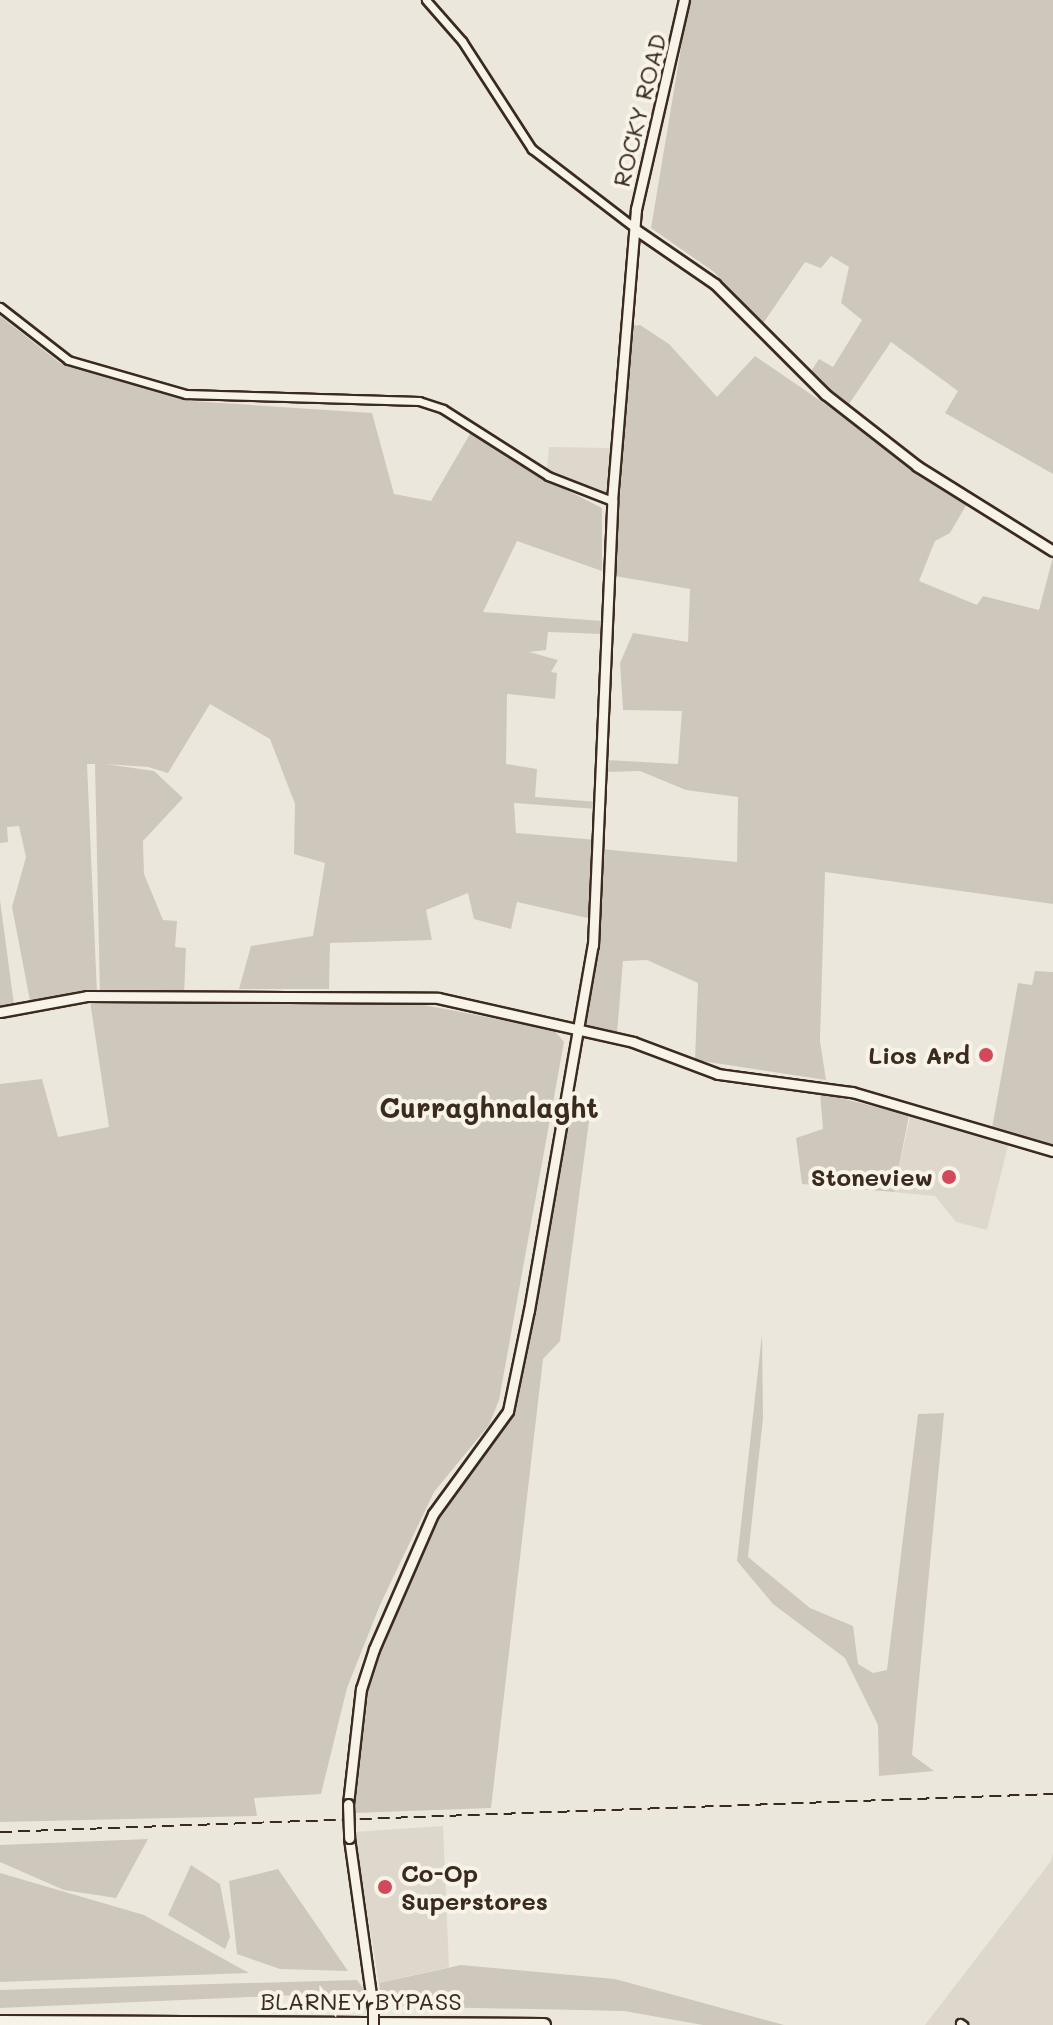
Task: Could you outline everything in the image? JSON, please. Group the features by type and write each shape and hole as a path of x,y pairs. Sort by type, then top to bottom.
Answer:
{"highway":[{"name":"BLARNEY BYPASS","path":"0,2022 544,2025"}],"street":[{"path":"426,0 462,41 532,149 635,229 715,284 825,394 917,466 1053,551"},
{"name":"ROCKY ROAD","path":"373,2025 349,1838 348,1804 361,1689 380,1634 433,1514 508,1411 577,1029 601,857 612,501 635,229 684,0"},
{"path":"0,307 68,360 186,394 419,401 443,409 548,476 612,501"},
{"path":"0,1012 87,996 396,996 480,1005 577,1029 718,1074 852,1092 1053,1151"}],"shaded area":[{"path":"689,0 1053,0 1053,474 945,413 958,391 891,342 849,404 810,373 819,359 833,367 862,320 841,303 849,267 831,256 821,268 805,262 762,325 714,272 651,228"},
{"path":"0,316 60,363 191,401 372,413 394,494 431,501 474,427 533,473 602,508 602,571 517,541 483,612 602,621 604,634 548,632 546,650 529,652 558,660 551,672 557,673 555,699 507,694 506,764 537,769 535,797 598,802 597,809 514,803 516,833 597,840 592,919 517,902 511,929 474,919 468,893 426,910 432,940 330,943 329,989 239,989 251,946 313,936 325,863 294,854 295,804 270,739 210,704 168,773 148,767 106,764 154,771 183,798 143,841 144,874 163,920 177,921 175,947 186,948 184,996 100,996 95,764 87,764 97,994 31,1006 12,907 26,857 19,826 7,827 8,842 0,843"},
{"path":"640,325 669,344 717,397 755,356 968,502 950,533 935,541 919,581 977,605 983,596 1039,610 1053,557 1053,904 825,872 820,1041 826,1080 695,1060 698,983 647,960 623,961 617,1034 584,1024 598,947 601,849 737,862 738,797 686,790 640,771 606,772 607,760 678,764 682,711 623,710 620,663 633,633 688,642 690,589 615,576 631,326"},
{"path":"549,447 611,448 609,494 547,470"},
{"path":"0,900 14,1005 0,1007"},
{"path":"1035,971 1053,972 1053,1146 992,1128 1018,983 1032,985"},
{"path":"90,1001 414,1003 554,1030 564,1042 499,1400 489,1425 434,1492 380,1605 347,1688 321,1794 254,1798 257,1816 0,1822 0,1084 42,1079 58,1137 109,1127"},
{"path":"820,1093 909,1115 894,1192 802,1184 796,1138 823,1129"},
{"path":"568,1110 589,1121 560,1341 543,1359 491,1808 354,1813 363,1706 390,1620 446,1499 501,1434 512,1408"},
{"path":"910,1116 1009,1142 987,1230 956,1222 935,1196 894,1192"},
{"path":"762,1334 763,1418 748,1557 810,1608 853,1626 858,1664 873,1673 887,1670 918,1414 944,1413 912,1755 934,1771 879,1776 878,1725 845,1658 773,1604 737,1561"},
{"path":"443,1826 449,1967 379,1983 354,1832"},
{"path":"148,1839 116,1898 64,1890 0,1862 0,1845"},
{"path":"1053,1853 1053,2025 925,2025 1051,1861"},
{"path":"191,1865 220,1884 230,1937 225,1949 168,1915"},
{"path":"278,1869 348,1971 280,1969 237,1954 229,1881"},
{"path":"0,1873 144,1915 249,1973 0,1982"},
{"path":"461,1965 615,1979 784,2025 703,2025 624,2011 382,2006 379,1983"},
{"path":"357,1980 366,1992 0,2008 0,1990"}],"railway":[{"path":"0,1832 1053,1794"}],"place":[{"name":"Lios Ard","path":"986,1055"},
{"name":"Stoneview","path":"949,1177"},
{"name":"Co-Op Superstores","path":"385,1887"}],"district":[{"name":"Curraghnalaght","path":"489,1107"}]}
